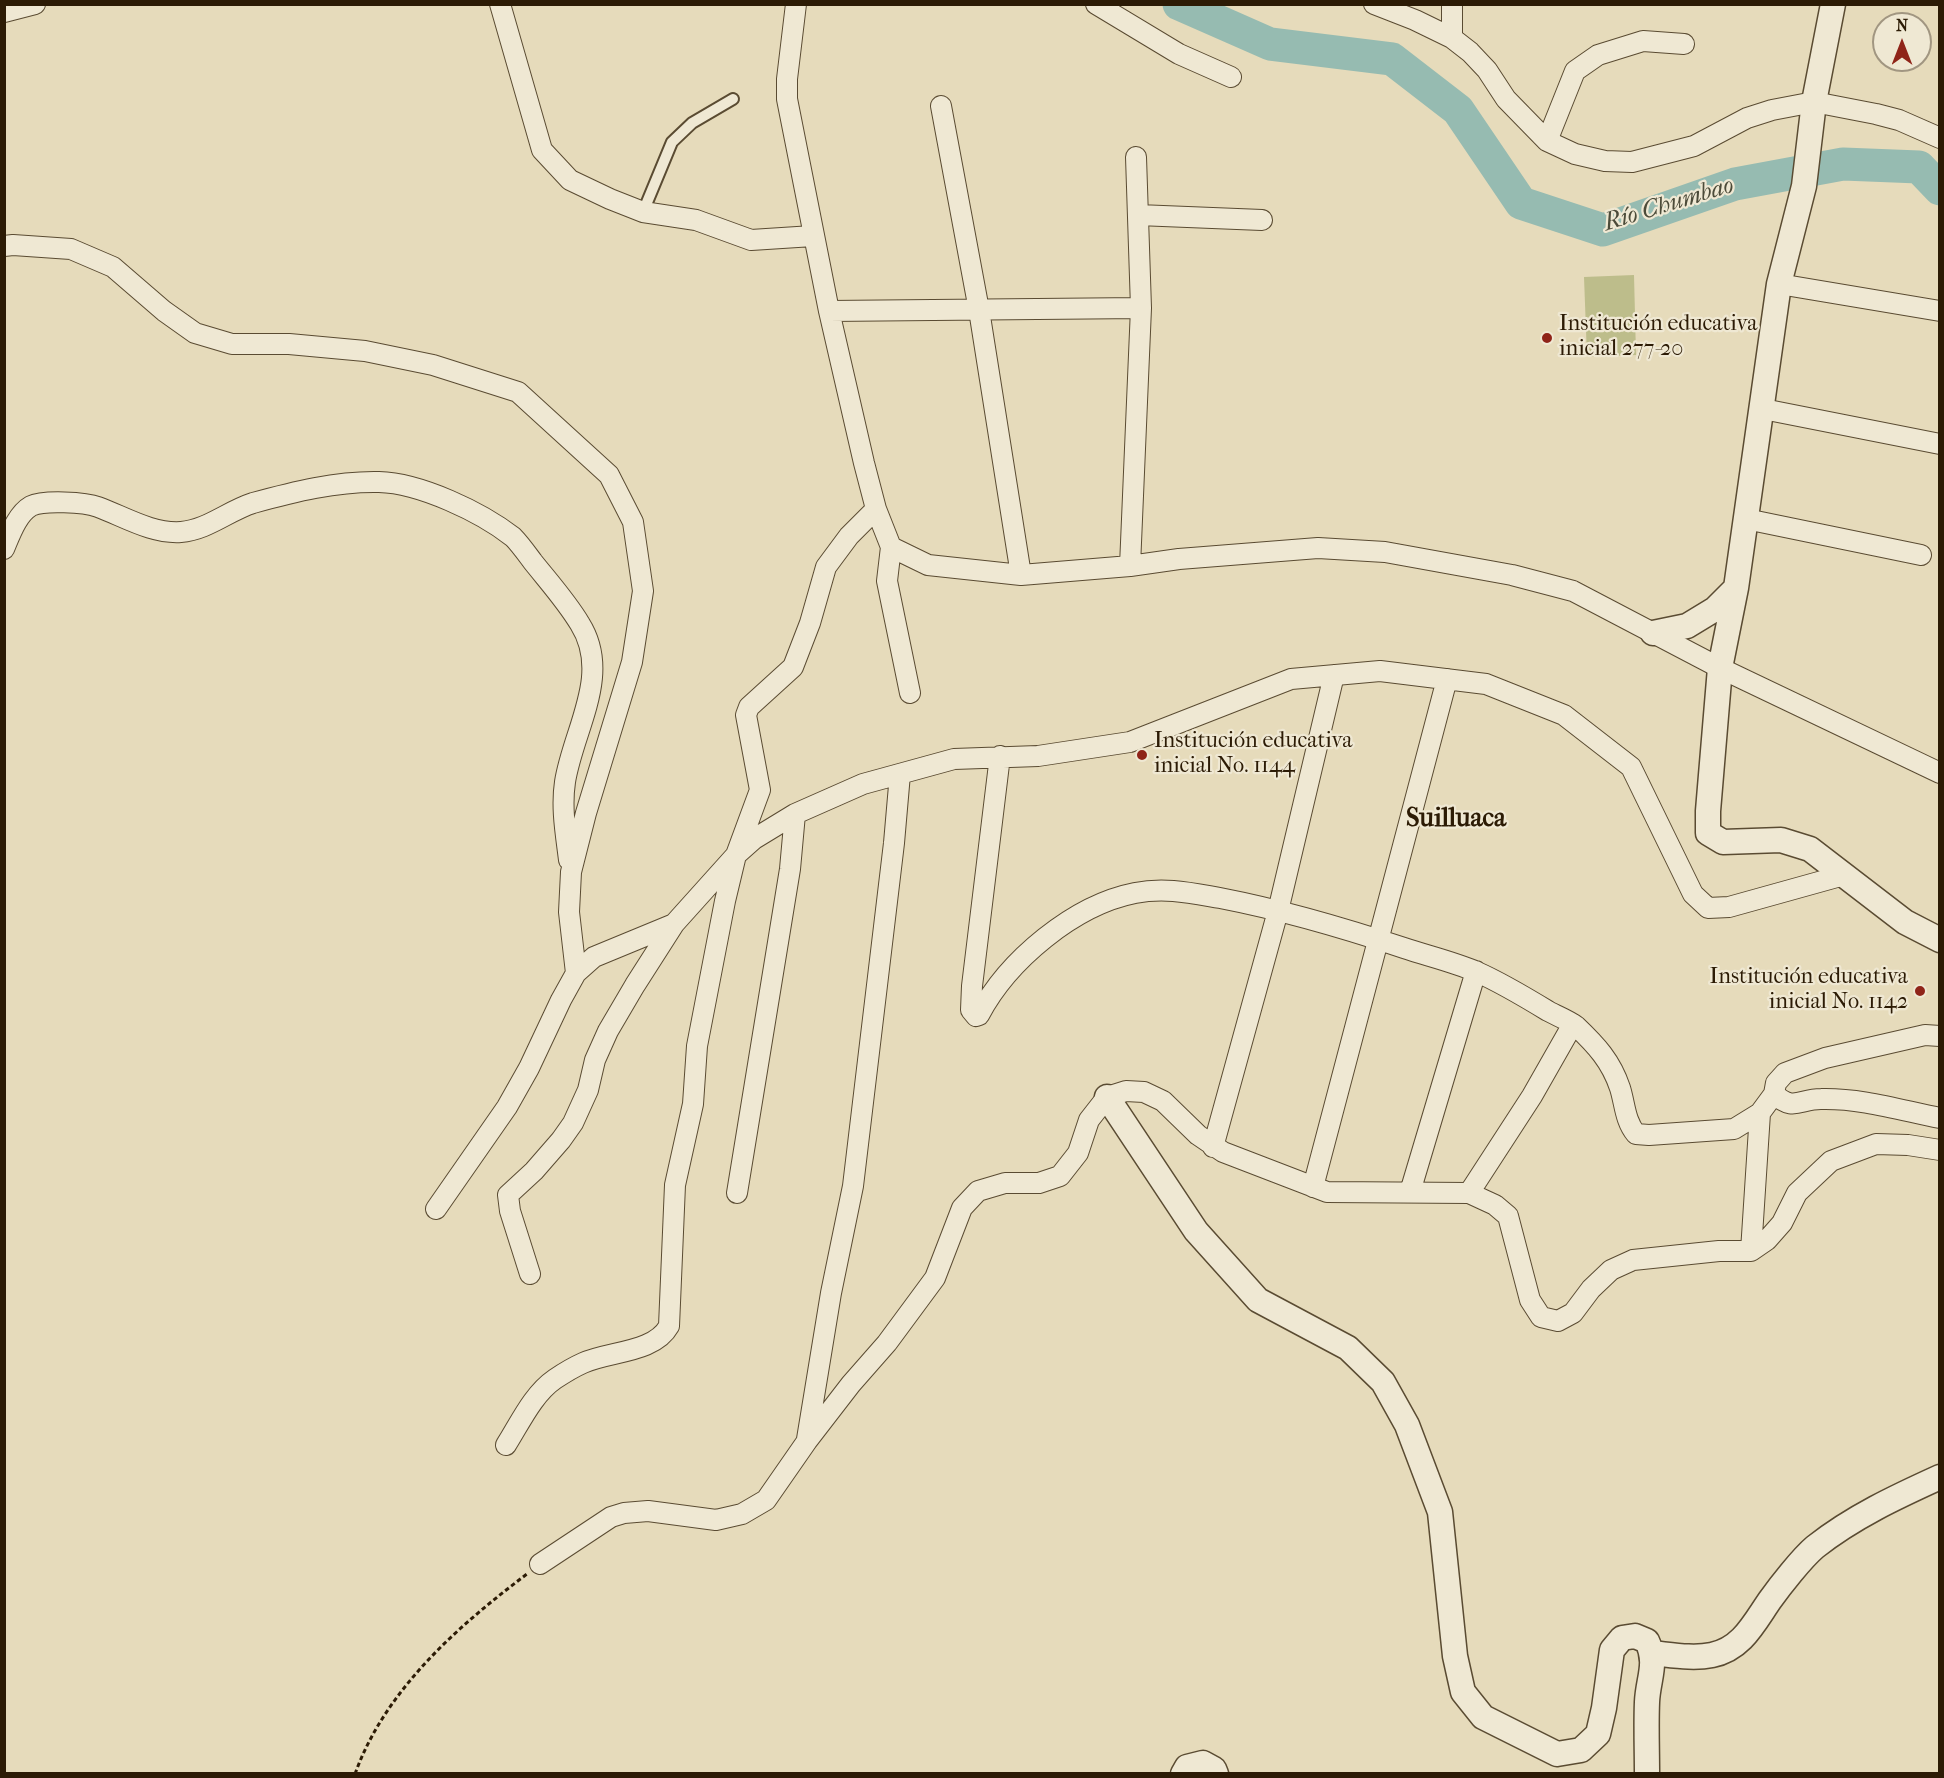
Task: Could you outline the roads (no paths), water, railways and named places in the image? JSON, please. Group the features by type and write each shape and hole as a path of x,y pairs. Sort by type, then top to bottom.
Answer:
{"street":[{"path":"4,12 34,4"},
{"path":"500,4 542,150 570,180 643,212 696,220 751,240 813,236"},
{"path":"796,4 787,79 787,99 829,311 876,509 891,547 887,581 910,693"},
{"path":"1096,4 1179,54 1231,77"},
{"path":"1374,4 1452,38 1470,52 1487,70 1506,99 1547,141 1575,154 1632,162 1694,146 1747,118 1772,110 1813,108 1876,114 1899,120 1940,138"},
{"path":"1452,4 1452,38"},
{"path":"1833,4 1813,108 1804,186 1779,284 1736,588 1720,668 1708,833 1723,842 1781,840 1810,849 1905,921 1940,940"},
{"path":"1547,141 1575,70 1598,55 1643,40 1684,44"},
{"path":"941,106 979,310 1021,575"},
{"path":"1130,566 1141,308 1136,157"},
{"path":"1138,215 1262,220"},
{"path":"4,246 70,249 113,267 164,311 195,333 213,339 232,344 289,344 365,351 433,365 518,392 609,475 633,522 643,591 632,662 571,872"},
{"path":"1779,284 1940,311"},
{"path":"829,311 1141,308"},
{"path":"1763,409 1940,444"},
{"path":"4,549 13,526 31,507 59,501 95,505 135,523 169,532 193,531 250,504 326,486 380,482 416,488 471,510 514,538 580,624 591,645 594,666 591,687 564,783 564,812 571,872 569,912 576,973"},
{"path":"506,1445 532,1402 553,1380 583,1363 646,1346 664,1336 669,1326 675,1185 693,1104 697,1046 736,855 760,790 746,715 749,707 793,667 810,622 826,567 849,536 876,509"},
{"path":"1746,519 1921,555"},
{"path":"891,547 928,565 1021,575 1318,548 1385,552 1512,575 1573,591 1720,668 1940,773"},
{"path":"1653,633 1688,626 1715,609 1736,588"},
{"path":"530,1274 510,1211 508,1195 548,1156 573,1123 588,1090 595,1060 608,1031 674,924 736,855 754,839 795,814 863,784 954,759 1038,756 1130,742 1291,680 1380,671 1486,684 1564,715 1630,767 1693,894 1708,908 1729,907 1844,874"},
{"path":"1213,1147 1278,911 1334,675"},
{"path":"1313,1186 1447,679"},
{"path":"1000,756 972,986 971,1010 976,1016 979,1015 996,987 1011,969 1063,926 1098,904 1135,893 1168,889 1256,905 1377,939 1476,971 1573,1024 1605,1055 1619,1087 1630,1127 1636,1134 1734,1129 1760,1113 1774,1094 1776,1083 1785,1073 1825,1058 1925,1035 1940,1036"},
{"path":"807,1441 831,1293 853,1186 894,843 900,774"},
{"path":"736,1193 790,869 795,814"},
{"path":"436,1209 512,1097 529,1068 576,973 594,957 674,924"},
{"path":"1410,1192 1476,971"},
{"path":"1469,1193 1532,1096 1573,1024"},
{"path":"540,1564 611,1517 648,1511 716,1520 742,1514 766,1500 807,1441 851,1384 887,1343 935,1278 962,1208 978,1191 1005,1183 1039,1183 1060,1176 1078,1153 1089,1120 1107,1097 1126,1090 1144,1092 1163,1101 1213,1147 1327,1192 1469,1193 1496,1205 1508,1216 1530,1300 1540,1317 1558,1321 1573,1313 1591,1289 1611,1270 1633,1260 1719,1251 1751,1251 1767,1240 1782,1223 1797,1193 1831,1161 1876,1144 1908,1145 1940,1150"},
{"path":"1774,1094 1783,1102 1796,1105 1812,1099 1844,1098 1940,1118"},
{"path":"1107,1097 1196,1231 1258,1300 1348,1348 1383,1382 1407,1425 1440,1512 1455,1656 1463,1692 1483,1717 1557,1754 1581,1750 1598,1734 1612,1650 1622,1638 1635,1636 1647,1641 1653,1653 1653,1668 1647,1700 1647,1773"},
{"path":"1751,1251 1760,1113"},
{"path":"1653,1653 1687,1656 1713,1655 1734,1647 1749,1632 1772,1598 1814,1548 1884,1502 1940,1477"},
{"path":"1183,1773 1187,1767 1203,1763 1214,1769 1216,1773"}],"lane":[{"path":"643,212 672,142 692,123 733,99"}],"waterway":[{"name":"Río Chumbao","path":"1179,4 1270,44 1392,59 1458,110 1521,203 1603,230 1735,184 1843,164 1919,167 1940,189"}],"place":[{"name":"Institución educativa inicial 277-20","path":"1547,338"},
{"name":"Institución educativa inicial No. 1144","path":"1142,755"},
{"name":"Institución educativa inicial No. 1142","path":"1920,991"}],"district":[{"name":"Suilluaca","path":"1456,820"}]}
